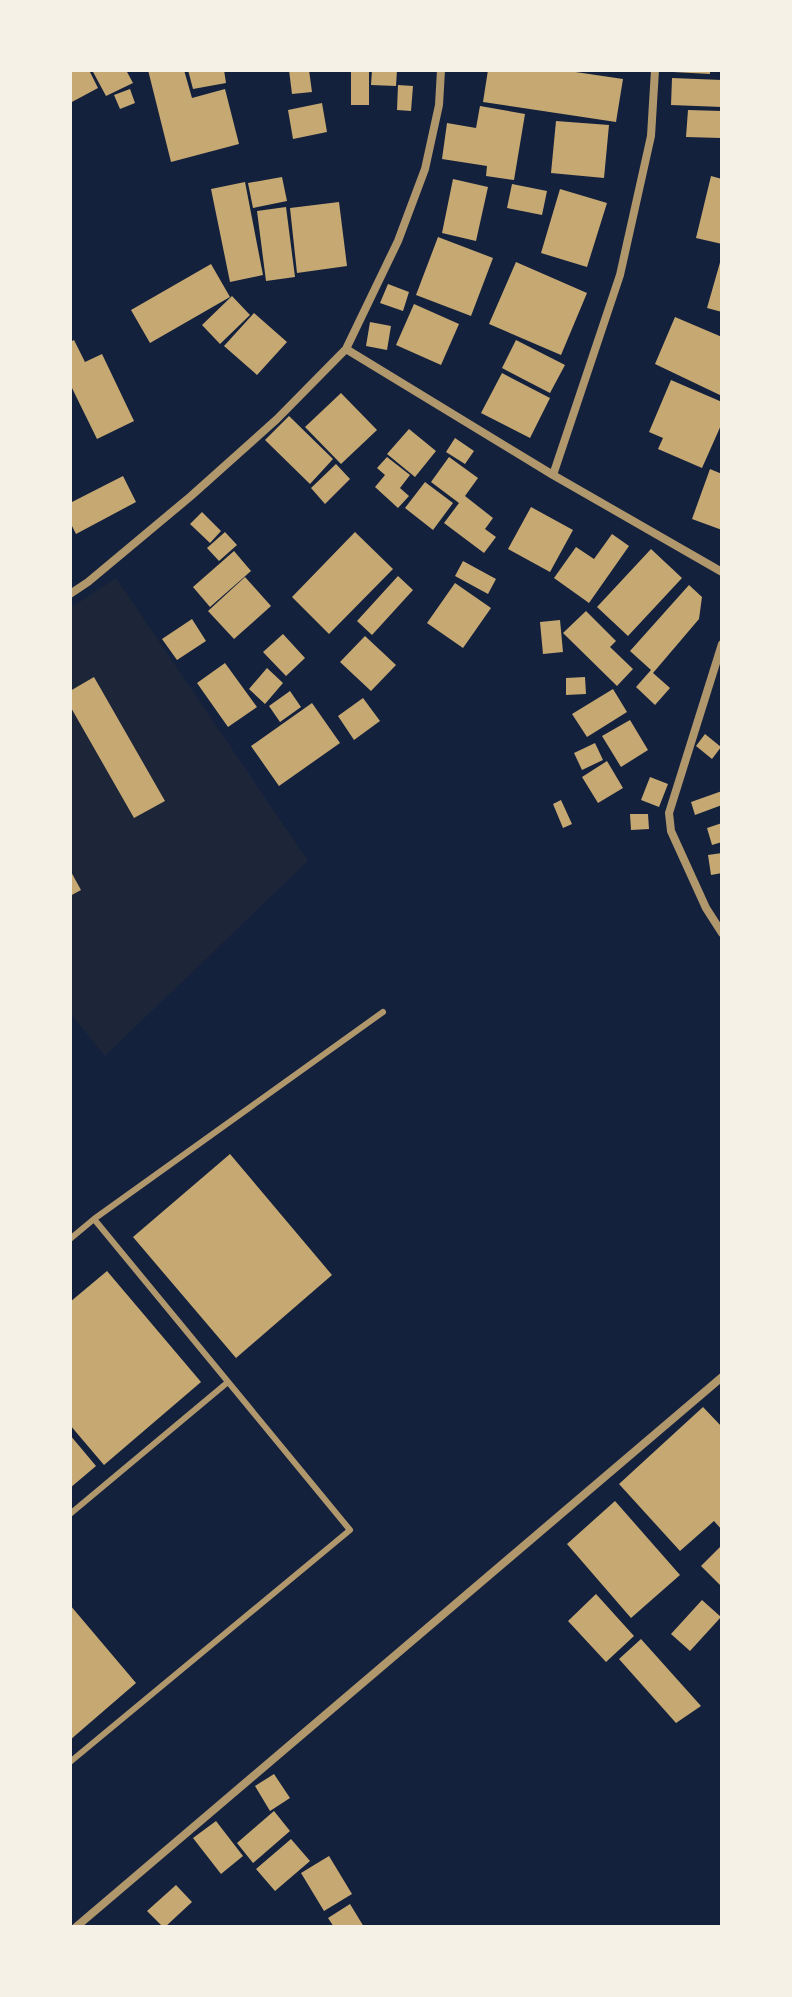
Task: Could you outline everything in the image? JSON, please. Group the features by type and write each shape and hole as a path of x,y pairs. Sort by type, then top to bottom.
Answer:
{"street":[{"path":"70,594 191,496 277,419 346,349 398,241 425,169 439,105 441,70"},
{"path":"553,475 620,275 651,136 655,70"},
{"path":"346,349 553,475 722,572"},
{"path":"722,644 669,813 671,831 706,908 722,933"},
{"path":"76,1927 722,1377"}],"lane":[{"path":"70,1239 383,1012"},
{"path":"70,1762 350,1530 94,1219"},
{"path":"70,1514 228,1382"}],"shaded area":[{"path":"116,578 308,861 105,1056 70,1013 70,608"}],"building":[{"path":"70,70 89,70 98,88 70,103"},
{"path":"92,70 126,70 133,83 106,96"},
{"path":"148,70 184,70 192,98 225,89 239,144 171,162"},
{"path":"188,70 224,70 226,83 193,89"},
{"path":"289,70 309,70 312,92 292,94"},
{"path":"351,70 369,70 369,105 351,105"},
{"path":"372,70 397,70 396,86 371,85"},
{"path":"488,70 562,70 623,79 616,122 483,102"},
{"path":"710,70 710,74 673,72"},
{"path":"672,78 722,80 722,107 671,105"},
{"path":"398,85 413,86 411,111 397,110"},
{"path":"130,89 135,103 120,109 114,95"},
{"path":"322,103 327,132 293,139 288,110"},
{"path":"480,106 525,114 514,180 486,176 487,166 442,159 447,123 476,128"},
{"path":"688,110 722,111 721,138 686,137"},
{"path":"556,121 609,125 604,178 551,173"},
{"path":"711,176 722,179 722,244 696,238"},
{"path":"282,177 287,201 253,208 248,183"},
{"path":"453,179 488,187 476,241 442,233"},
{"path":"245,182 263,275 230,282 211,189"},
{"path":"512,184 547,191 542,215 507,208"},
{"path":"560,189 607,203 587,267 541,253"},
{"path":"339,202 347,266 297,273 290,208"},
{"path":"286,207 295,277 266,281 257,211"},
{"path":"438,237 493,258 471,316 416,295"},
{"path":"722,259 722,312 707,308"},
{"path":"516,262 587,293 561,355 489,324"},
{"path":"211,264 230,297 150,343 131,310"},
{"path":"388,284 409,292 403,311 380,303"},
{"path":"232,296 250,315 220,344 202,325"},
{"path":"414,304 459,324 441,365 396,345"},
{"path":"254,313 287,342 257,375 224,346"},
{"path":"675,317 722,337 722,396 655,364"},
{"path":"370,322 391,326 387,350 366,346"},
{"path":"74,340 85,362 102,354 134,421 97,439 70,384 70,342"},
{"path":"516,340 565,365 550,393 502,368"},
{"path":"502,373 550,398 530,438 481,413"},
{"path":"671,380 722,402 722,423 702,468 658,449 663,438 649,432"},
{"path":"341,393 377,430 341,464 305,427"},
{"path":"289,416 333,459 310,484 265,440"},
{"path":"409,429 436,451 415,477 387,454"},
{"path":"455,438 474,451 465,464 446,452"},
{"path":"387,457 410,475 400,488 409,496 398,508 375,487 385,475 377,468"},
{"path":"449,457 478,478 465,496 493,518 485,529 496,537 484,553 444,523 459,503 431,482"},
{"path":"336,464 350,479 325,504 311,488"},
{"path":"710,469 722,474 722,530 692,519"},
{"path":"123,476 136,502 76,534 70,522 70,503"},
{"path":"425,482 453,503 433,530 405,508"},
{"path":"531,507 573,530 550,572 508,549"},
{"path":"202,512 221,531 210,543 190,524"},
{"path":"225,532 237,545 219,561 207,548"},
{"path":"355,532 393,569 329,634 292,597"},
{"path":"612,534 629,546 589,603 554,578 576,547 594,559"},
{"path":"651,549 682,578 628,636 597,607"},
{"path":"234,551 251,571 210,607 193,587"},
{"path":"463,561 496,579 488,594 455,576"},
{"path":"398,576 413,590 372,635 357,621"},
{"path":"245,577 271,606 234,639 208,611"},
{"path":"455,583 491,608 463,648 427,623"},
{"path":"689,585 702,597 699,619 653,673 670,688 655,705 636,687 651,670 630,651"},
{"path":"586,611 616,641 610,647 633,669 617,686 563,633"},
{"path":"192,619 206,641 177,660 162,639"},
{"path":"560,620 563,652 543,654 540,622"},
{"path":"283,634 305,658 286,676 263,652"},
{"path":"365,636 396,665 371,691 340,662"},
{"path":"225,663 257,707 228,727 197,683"},
{"path":"267,668 283,683 265,704 249,689"},
{"path":"94,677 165,801 134,818 70,706 70,691"},
{"path":"585,677 586,694 566,695 566,678"},
{"path":"613,689 627,712 587,737 572,714"},
{"path":"290,691 301,707 280,722 269,706"},
{"path":"363,698 380,721 354,740 338,716"},
{"path":"312,703 340,743 279,786 251,746"},
{"path":"630,720 648,750 621,767 602,736"},
{"path":"705,734 721,747 712,759 696,746"},
{"path":"595,743 603,760 582,770 574,753"},
{"path":"607,761 623,788 598,803 582,777"},
{"path":"650,777 668,784 659,807 641,800"},
{"path":"722,791 722,805 695,815 691,802"},
{"path":"561,800 572,824 563,828 553,804"},
{"path":"630,814 648,814 649,829 631,830"},
{"path":"722,823 722,842 712,845 707,828"},
{"path":"722,853 722,873 711,875 708,855"},
{"path":"70,870 81,890 70,896"},
{"path":"230,1154 332,1275 236,1358 133,1237"},
{"path":"107,1271 201,1382 104,1465 70,1425 70,1302"},
{"path":"703,1407 722,1427 722,1530 714,1521 680,1551 619,1484"},
{"path":"70,1435 96,1466 70,1488"},
{"path":"615,1501 680,1575 631,1618 567,1544"},
{"path":"722,1545 722,1587 701,1566"},
{"path":"596,1594 634,1636 606,1662 568,1621"},
{"path":"702,1600 721,1617 690,1651 671,1634"},
{"path":"70,1605 136,1683 70,1740"},
{"path":"641,1639 701,1706 676,1723 619,1659"},
{"path":"274,1774 290,1798 270,1811 255,1786"},
{"path":"274,1811 290,1831 253,1863 237,1843"},
{"path":"216,1821 243,1856 221,1874 193,1838"},
{"path":"291,1839 310,1861 275,1891 256,1869"},
{"path":"329,1856 352,1894 324,1911 301,1873"},
{"path":"176,1885 192,1902 163,1927 147,1911"},
{"path":"350,1904 364,1927 334,1927 328,1918"}]}
